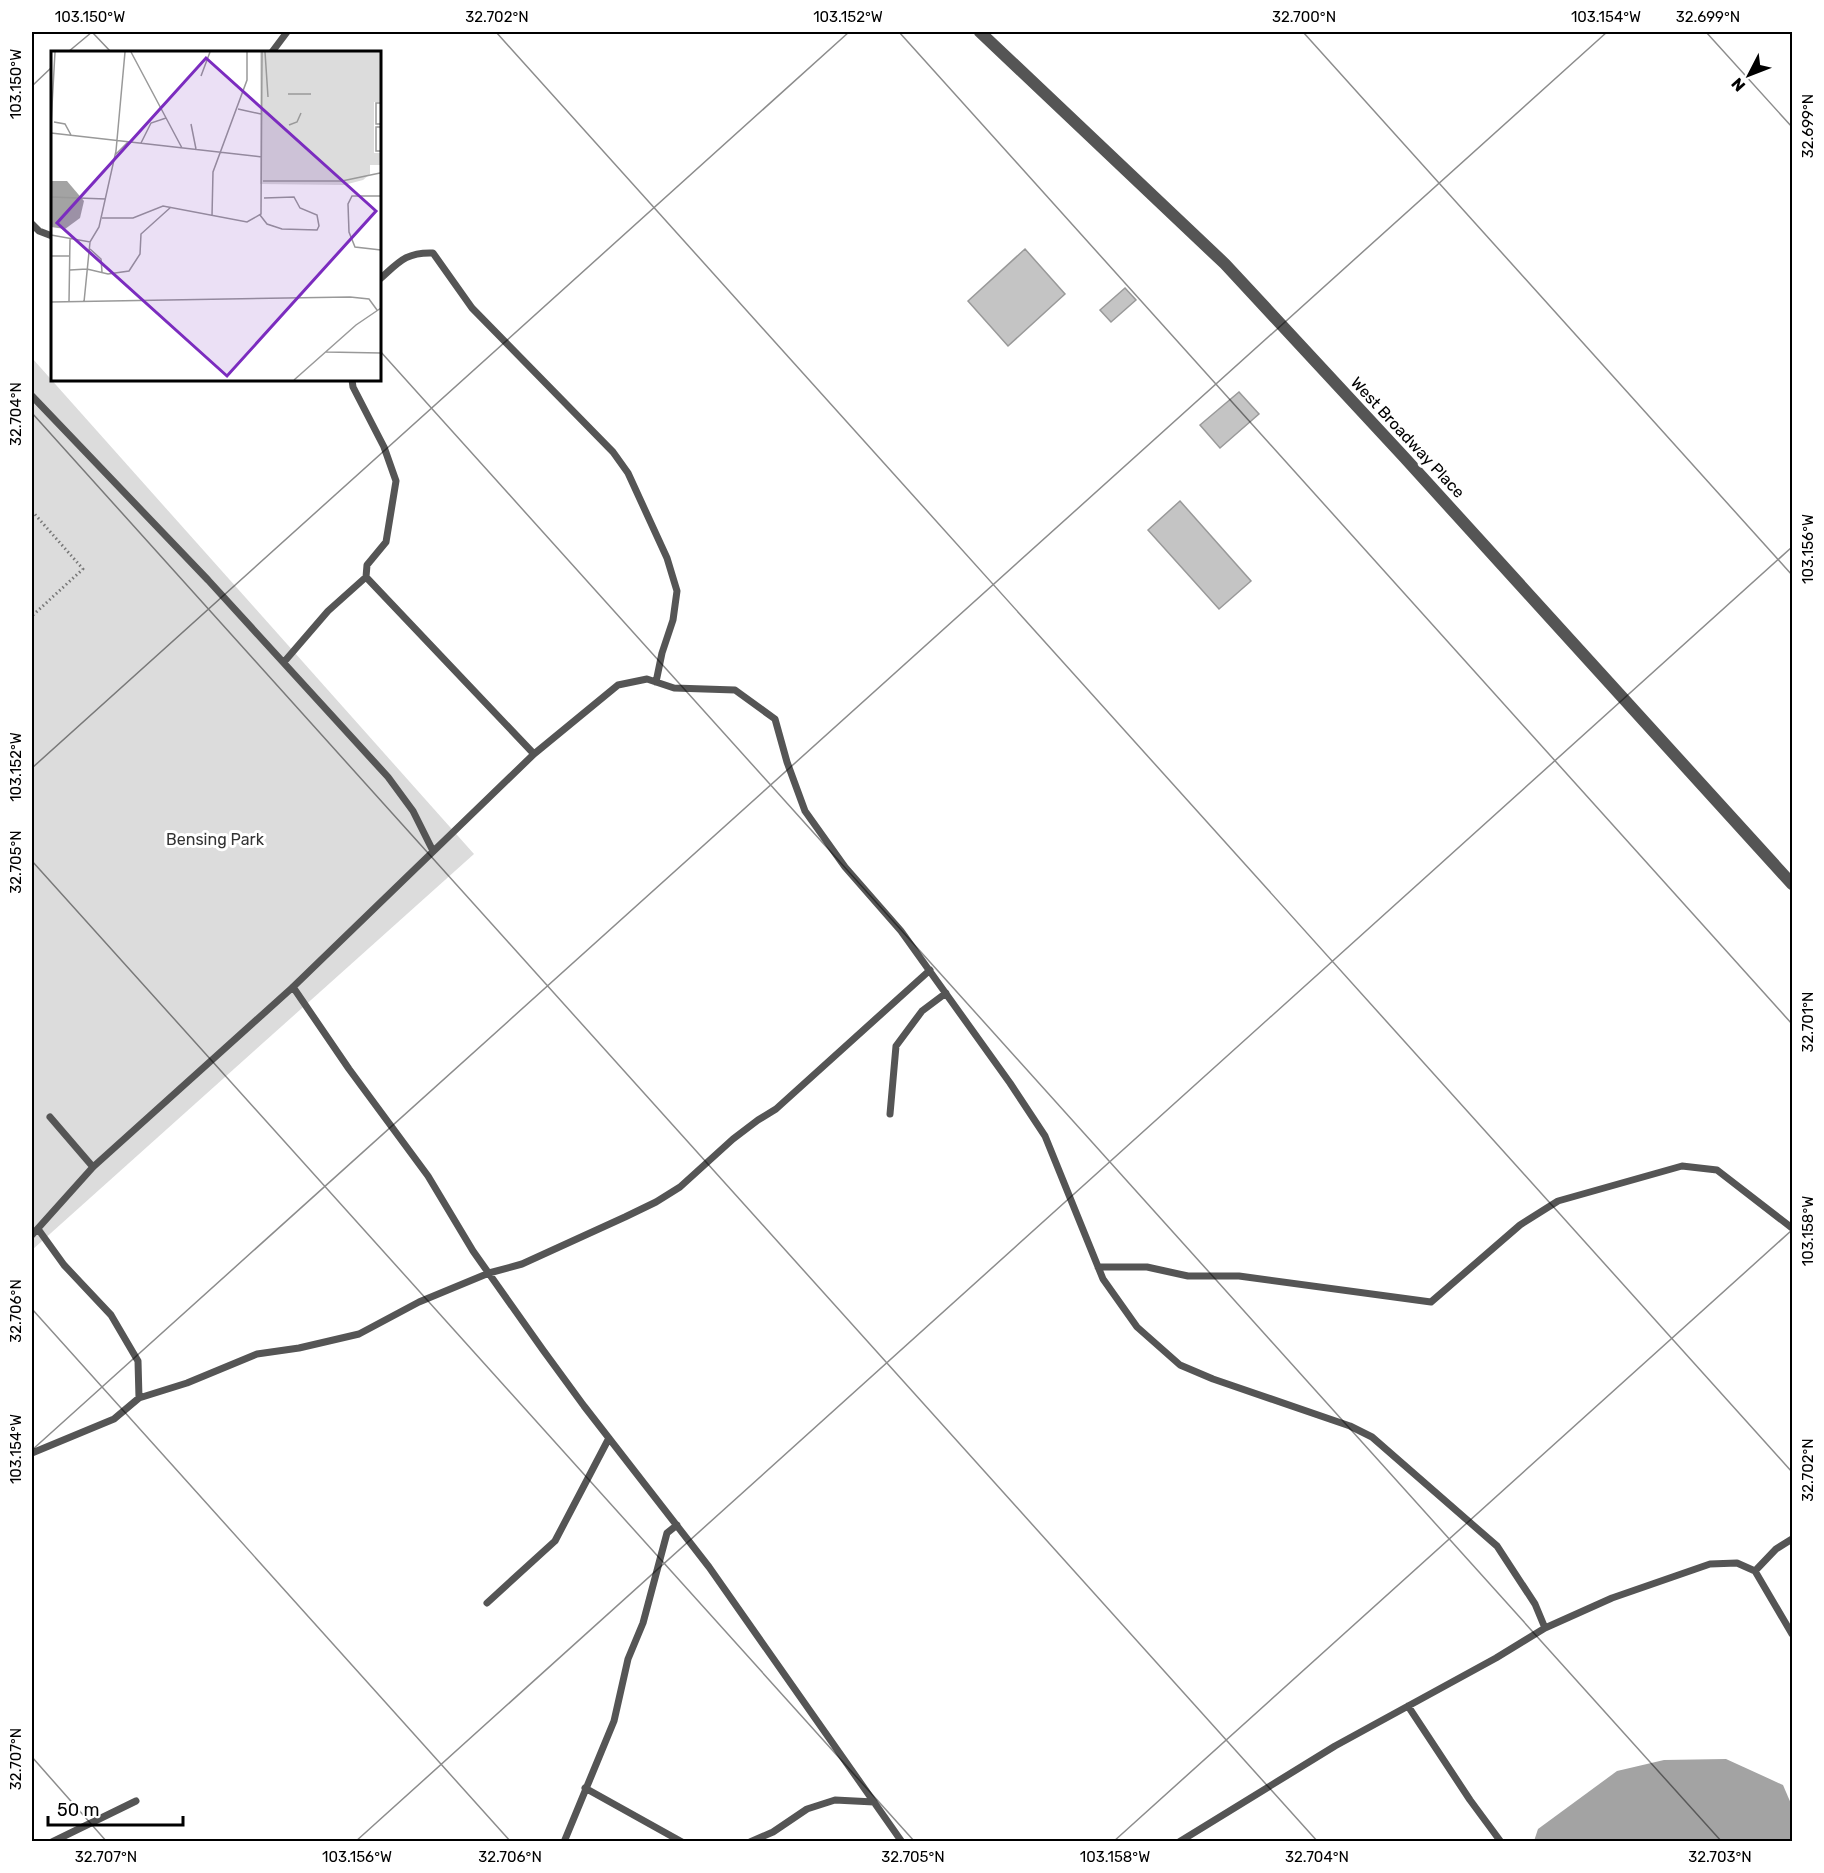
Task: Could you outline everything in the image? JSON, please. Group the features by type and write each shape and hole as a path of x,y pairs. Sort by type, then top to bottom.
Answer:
{"street":[{"name":"West Broadway Place","path":"980,32 1225,264 1792,884"}],"lane":[{"path":"273,51 287,32"},
{"path":"32,224 39,231 51,237"},
{"path":"381,278 400,261 417,252 433,253 472,308 614,452 667,558 677,591 673,620 662,653 656,682"},
{"path":"284,662 328,611 366,577 367,565 386,542 396,482 384,447 353,387 352,381"},
{"path":"32,396 208,580 388,777 413,811 433,851"},
{"path":"366,577 534,754"},
{"path":"32,1234 93,1167 293,987 534,754 618,685 647,679 674,688 735,690 775,719 787,762 805,811 845,867 901,931 930,970 1045,1136 1103,1279 1137,1328 1180,1365 1213,1379 1350,1426 1372,1437 1497,1546 1534,1604 1545,1628"},
{"path":"32,1453 114,1419 139,1398 187,1383 257,1354 359,1335 419,1302 489,1273 522,1264 656,1202 680,1186 733,1139 776,1109 930,970"},
{"path":"293,987 349,1069 428,1176 489,1273 609,1438 709,1567 903,1842"},
{"path":"890,1114 896,1046 922,1011 946,993"},
{"path":"50,1117 93,1167"},
{"path":"1098,1267 1147,1267 1188,1276 1239,1276 1431,1302 1520,1225 1558,1201 1682,1166 1717,1170 1792,1228"},
{"path":"38,1229 64,1265 111,1315 138,1361 139,1398"},
{"path":"487,1603 555,1541 609,1438"},
{"path":"564,1842 614,1721 628,1659 643,1623 667,1533 677,1525"},
{"path":"1755,1570 1776,1549 1792,1539"},
{"path":"1179,1842 1335,1746 1496,1658 1545,1628 1612,1598 1710,1564 1737,1563 1755,1570 1792,1634"},
{"path":"1408,1706 1500,1842"},
{"path":"585,1788 682,1842"},
{"path":"750,1842 773,1832 807,1809 836,1800 874,1802"},
{"path":"52,1842 136,1801"}],"path":[{"path":"32,511 83,569 32,616"}],"green space":[{"name":"Bensing Park","path":"32,358 474,854 32,1250"}],"shaded area":[{"path":"1726,1759 1783,1785 1792,1806 1792,1841 1534,1841 1538,1829 1617,1771 1664,1760"}],"building":[{"path":"1025,249 1065,294 1008,346 968,301"},
{"path":"1125,288 1136,300 1111,322 1100,310"},
{"path":"1239,392 1259,414 1220,448 1200,425"},
{"path":"1180,501 1251,581 1219,609 1148,530"}]}
